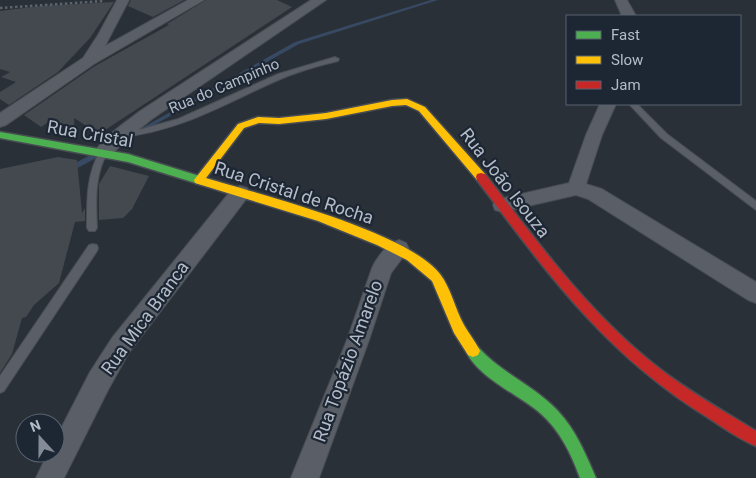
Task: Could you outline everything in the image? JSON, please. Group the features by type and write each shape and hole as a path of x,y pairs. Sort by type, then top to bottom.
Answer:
{"street":[{"path":"88,61 105,35 123,0"},
{"path":"0,120 88,61 198,0"},
{"path":"103,153 122,134 146,115 320,0"},
{"path":"621,0 628,15"},
{"name":"Rua João Isouza","path":"199,180 241,126 249,122 326,116 392,102 407,102 422,108 502,205 557,277 583,306 653,372 688,398 756,439"},
{"path":"576,188 594,135 608,105"},
{"name":"Rua Cristal","path":"0,135 128,158 172,172"},
{"name":"Rua Cristal de Rocha","path":"172,172 322,217 399,249 430,271 436,278 463,336 475,355 495,373 557,419 576,450 588,478"},
{"path":"502,205 576,188 595,194 756,293"},
{"name":"Rua Mica Branca","path":"50,478 99,381 120,346 240,193"},
{"name":"Rua Topázio Amarelo","path":"305,478 358,340 382,268 399,249"}],"lane":[{"name":"Rua do Campinho","path":"122,134 145,132 200,114 273,79 335,59"},
{"path":"634,105 664,136 756,206"},
{"path":"92,228 92,182 96,164 103,153"},
{"path":"0,387 93,248"}],"path":[{"path":"0,8 123,0"}],"building":[{"path":"131,0 184,0 153,17 128,6"},
{"path":"206,0 277,0 292,7 99,134 74,118 74,138 50,121 41,127 24,115 95,66 169,25 167,24"},
{"path":"114,2 90,38 58,72 9,105 0,99 0,92 16,82 1,77 10,72 0,69 0,11 40,6"},
{"path":"58,157 77,160 82,213 85,208 85,221 75,222 59,283 34,305 26,317 22,318 12,354 0,373 0,169"},
{"path":"110,166 149,176 132,209 123,218 99,220 99,184"}],"waterway":[{"path":"136,133 297,43 436,0"},
{"path":"70,169 96,155"}],"traffic: fast":[{"path":"0,135 128,158 202,181"},
{"path":"473,351 489,368 537,402 553,416 566,432 588,478"}],"traffic: slow":[{"path":"199,180 241,126 258,120 279,121 326,116 392,103 407,102 422,109 481,177"},
{"path":"202,181 322,218 402,251 420,263 436,278 459,329 473,351"}],"traffic: jam":[{"path":"481,177 561,281 629,352 679,391 756,439"}]}
